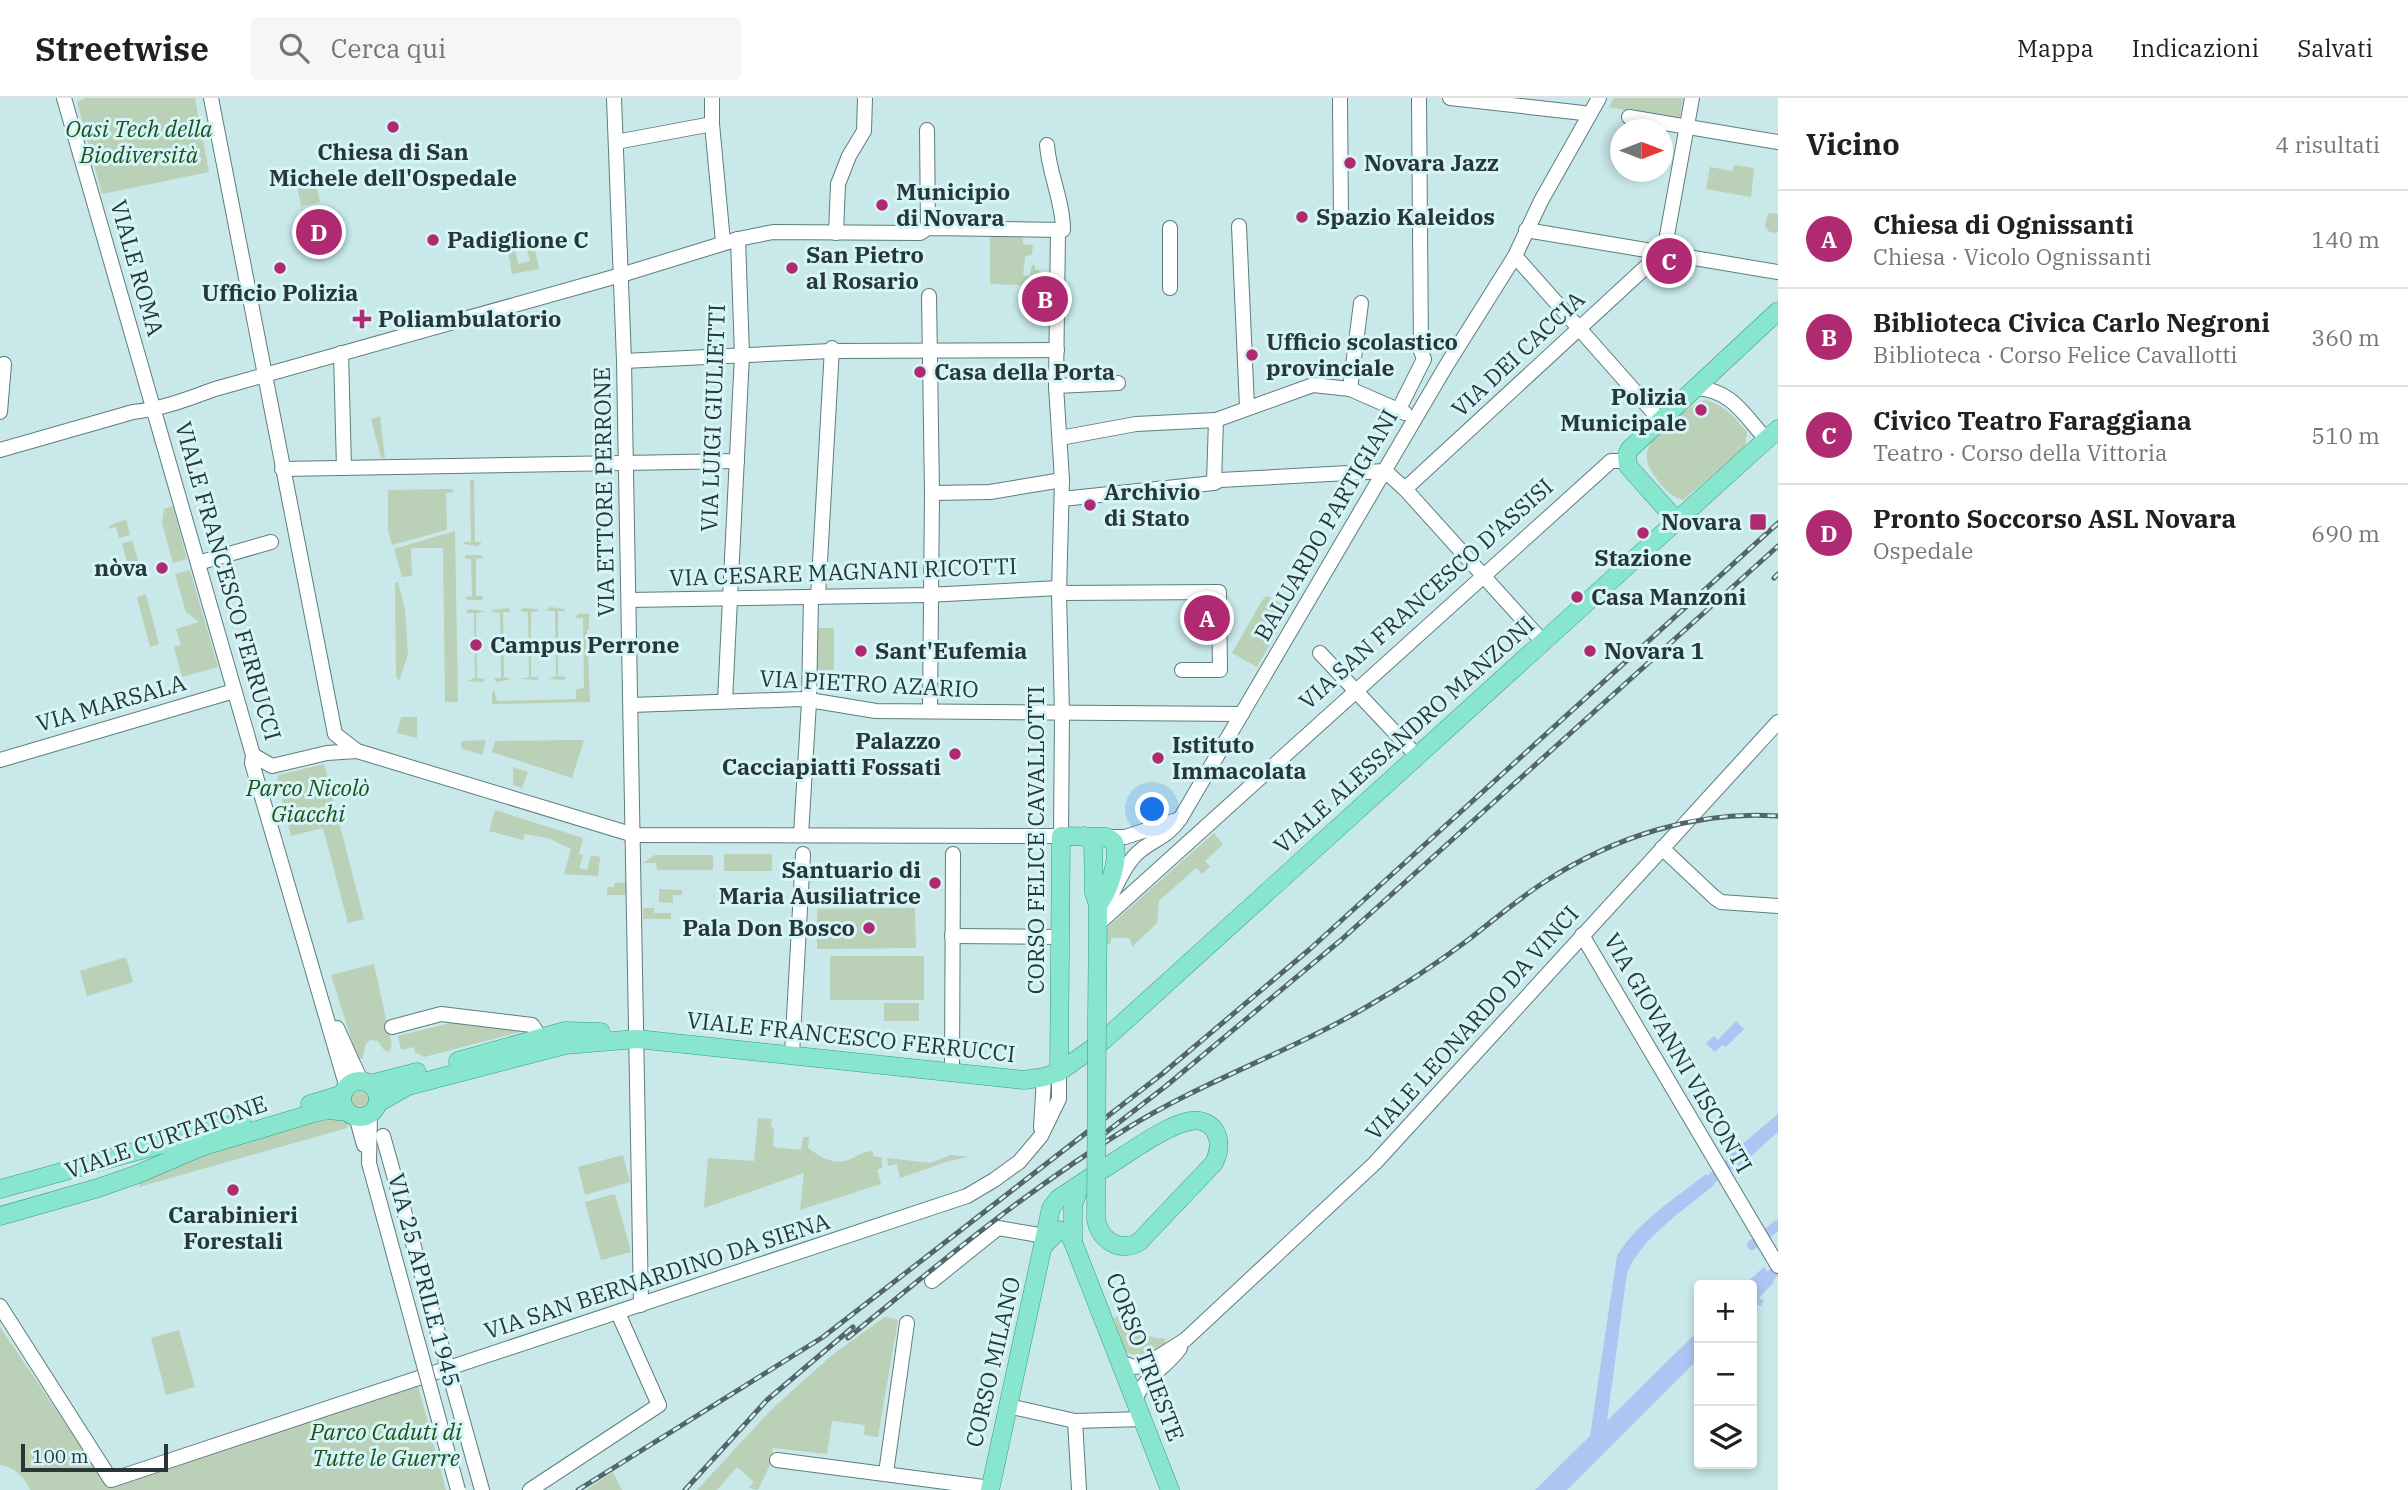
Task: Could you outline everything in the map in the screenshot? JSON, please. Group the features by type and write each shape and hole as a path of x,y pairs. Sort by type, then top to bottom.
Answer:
{"main road":[{"path":"1676,520 1628,466 1626,460 1629,450 1778,311"},
{"name":"VIALE ALESSANDRO MANZONI","path":"1051,1075 1104,1040 1772,434"},
{"path":"1060,836 1096,843 1114,842 1116,856 1105,893 1098,905"},
{"name":"CORSO FELICE CAVALLOTTI","path":"1051,1075 1060,937 1060,836"},
{"path":"1060,861 1063,852 1073,847 1086,848 1096,843"},
{"path":"1096,843 1094,893 1098,905 1098,924"},
{"name":"CORSO MILANO","path":"990,1489 1051,1208 1058,1199 1080,1186 1103,1169 1174,1126 1200,1121 1210,1126 1217,1135 1219,1146 1214,1163 1139,1242 1125,1247 1107,1240 1099,1230 1096,1219 1097,1018 1098,924"},
{"name":"VIALE CURTATONE","path":"0,1189 355,1087 565,1031 614,1032 637,1039"},
{"name":"VIALE CURTATONE","path":"0,1216 99,1188 201,1147 317,1112 363,1111 408,1086 565,1045 637,1039"},
{"name":"VIALE FRANCESCO FERRUCCI","path":"637,1039 1024,1080 1051,1075"},
{"path":"355,1087 376,1092 363,1111 343,1103 355,1087"},
{"path":"1073,1242 1073,1205 1080,1186"},
{"path":"1045,1240 1059,1230 1069,1234 1073,1242"},
{"name":"CORSO TRIESTE","path":"1073,1242 1170,1490"}],"street":[{"name":"VIALE ROMA","path":"64,98 154,410"},
{"path":"211,98 335,734 333,752"},
{"name":"VIA ETTORE PERRONE","path":"614,98 624,361 641,1305"},
{"name":"VIA LUIGI GIULIETTI","path":"712,98 712,124 734,240 742,355 724,701"},
{"path":"836,233 838,184 849,156 864,131 865,98"},
{"path":"1340,98 1341,219"},
{"path":"1399,409 1424,359 1419,231 1419,98"},
{"path":"1450,98 1507,101 1583,113"},
{"name":"BALUARDO PARTIGIANI","path":"1121,903 1115,903 1111,896 1127,866 1140,850 1171,832 1180,819 1446,366 1515,256 1541,201 1599,98"},
{"path":"1663,252 1692,98"},
{"path":"1629,117 1778,142"},
{"path":"616,142 712,124"},
{"path":"927,130 928,228"},
{"name":"CORSO FELICE CAVALLOTTI","path":"1047,145 1048,164 1063,216 1060,230 1056,386 1062,480 1059,591 1062,713 1060,836"},
{"path":"1239,226 1247,407"},
{"path":"2,446 133,412 154,410 264,375 621,275 734,240 773,232 920,233 928,228 1060,230"},
{"path":"1170,228 1170,288"},
{"path":"1526,230 1778,272"},
{"name":"VIA DEI CACCIA","path":"1405,488 1663,252"},
{"path":"1515,256 1661,421"},
{"path":"929,296 932,493 930,708"},
{"path":"1350,389 1361,303"},
{"path":"624,361 832,349 1057,350"},
{"path":"801,835 814,597 832,349"},
{"path":"341,354 344,468"},
{"path":"1424,359 1446,366"},
{"path":"0,412 4,364"},
{"path":"1056,386 1118,383"},
{"path":"1060,438 1136,424 1216,420 1312,385 1350,389 1399,409 1414,420"},
{"path":"1696,388 1720,392 1729,397 1772,434"},
{"name":"VIALE FRANCESCO FERRUCCI","path":"154,410 253,755 252,764 355,1087"},
{"path":"1214,482 1216,420"},
{"path":"282,469 737,461"},
{"name":"VIA SAN FRANCESCO D'ASSISI","path":"1098,924 1611,461 1622,461 1628,466"},
{"path":"1062,499 1220,480 1385,471 1405,488 1544,642"},
{"path":"932,493 990,492 1062,480"},
{"path":"198,563 271,542"},
{"name":"VIA CESARE MAGNANI RICOTTI","path":"629,600 1059,591 1219,592 1220,670 1182,670"},
{"path":"1320,653 1357,689 1417,756"},
{"name":"VIA MARSALA","path":"0,760 234,691"},
{"name":"VIA PIETRO AZARIO","path":"631,705 809,700 876,711 1242,714"},
{"name":"VIALE LEONARDO DA VINCI","path":"1135,1400 1141,1388 1164,1367 1185,1340 1375,1163 1778,722"},
{"path":"335,734 357,751"},
{"path":"253,755 272,766 333,752 357,751 634,835 1060,836"},
{"path":"272,766 265,779 266,788 355,1087"},
{"path":"1096,843 1125,837 1180,819"},
{"path":"1662,848 1721,902 1778,906"},
{"path":"792,1054 803,854"},
{"path":"951,1072 953,854"},
{"name":"VIA GIOVANNI VISCONTI","path":"1583,935 1778,1266"},
{"path":"953,936 1060,937"},
{"path":"393,1027 440,1014 532,1025 541,1038"},
{"name":"VIA SAN BERNARDINO DA SIENA","path":"0,1306 111,1480 967,1196 994,1181 1018,1162 1041,1136 1059,1099 1051,1075"},
{"name":"VIA 25 APRILE 1945","path":"363,1111 369,1163 458,1490"},
{"path":"383,1136 482,1490"},
{"path":"932,1281 998,1228 1045,1240"},
{"path":"641,1278 664,1298"},
{"path":"530,1490 659,1405 618,1313"},
{"path":"886,1473 907,1323"},
{"name":"VIALE LEONARDO DA VINCI","path":"1121,1362 1133,1367 1144,1366 1185,1340"},
{"path":"1008,1406 1075,1421 1143,1419"},
{"path":"1075,1421 1079,1490"},
{"path":"777,1460 990,1489"}],"green space":[{"name":"Oasi Tech della Biodiversità","path":"86,98 195,98 209,172 102,194 77,102"},
{"path":"1614,98 1683,98 1679,121 1609,107"},
{"path":"1735,165 1754,168 1751,197 1706,189 1710,167 1732,171"},
{"path":"316,182 320,202 301,206 297,186"},
{"path":"1768,213 1778,214 1778,231 1775,233 1768,231 1765,226"},
{"path":"990,235 1023,236 1023,244 1033,245 1032,255 1025,256 1023,276 1030,276 1032,265 1035,265 1035,270 1039,270 1040,299 1022,298 1022,285 990,284"},
{"path":"533,240 539,269 512,274 507,246","holes":["526,246 530,261 518,264 515,249"]},
{"path":"1705,400 1724,408 1747,432 1745,448 1683,500 1660,484 1648,463 1647,453 1651,443 1667,425 1696,403"},
{"path":"380,416 385,458 381,458 371,419"},
{"path":"470,480 474,480 475,542 482,542 478,546 464,544 471,542"},
{"path":"452,489 454,492 446,493 447,530 392,545 388,530 388,490"},
{"path":"173,506 187,559 173,563 162,523 164,509"},
{"path":"126,519 130,535 119,538 116,527 108,529 109,526"},
{"path":"455,531 458,702 445,702 443,548 411,548 412,576 402,577 394,549"},
{"path":"132,541 139,563 128,566 122,543"},
{"path":"466,555 480,555 483,558 476,559 476,596 483,596 482,600 467,600 465,597 472,596 471,559 464,558"},
{"path":"190,570 218,667 182,677 174,647 181,645 176,629 199,622 186,612 175,574"},
{"path":"398,582 405,610 408,654 399,681 396,677 395,583"},
{"path":"146,594 159,644 150,647 137,597"},
{"path":"1267,596 1288,607 1288,613 1257,667 1232,653"},
{"path":"550,607 565,609 558,611 558,676 566,677 564,680 548,679 556,676 555,611 547,611"},
{"path":"509,608 510,612 503,612 504,677 512,679 497,682 494,678 501,678 500,613 492,610"},
{"path":"523,608 538,609 531,612 531,677 539,677 537,680 521,679 529,677 528,612 520,611"},
{"path":"468,609 484,611 476,613 477,678 485,679 483,682 467,681 475,678 474,613 466,613"},
{"path":"578,614 589,614 587,630 590,702 492,704 494,690 497,701 576,699 576,689 584,688 583,618 575,618"},
{"path":"815,628 834,628 834,670 816,670"},
{"path":"401,717 417,717 417,738 397,733"},
{"path":"486,740 482,755 461,748 461,741"},
{"path":"584,740 572,778 492,752 495,741"},
{"name":"Parco Nicolò Giacchi","path":"324,764 364,919 348,923 323,828 291,836 277,779 279,775"},
{"path":"513,767 528,772 522,788 513,785"},
{"path":"495,810 583,838 579,854 583,855 579,868 587,870 591,855 600,857 598,876 564,874 571,849 548,838 525,834 523,840 489,831"},
{"path":"1214,833 1223,844 1205,861 1210,867 1202,874 1196,868 1159,901 1157,923 1132,947 1130,938 1111,938 1110,944 1104,944 1108,927"},
{"path":"724,854 772,854 772,871 724,871"},
{"path":"655,855 713,855 713,870 657,870 656,863 643,863"},
{"path":"628,882 628,895 607,895 607,887 614,887 614,883"},
{"path":"659,889 682,890 682,895 673,895 673,903 659,902"},
{"path":"643,908 654,908 654,913 671,913 671,919 643,919"},
{"name":"Pala Don Bosco","path":"915,908 916,948 817,949 817,909"},
{"path":"830,956 924,956 924,1000 830,1000"},
{"path":"126,957 133,982 87,996 80,971"},
{"path":"374,964 392,1046 388,1052 378,1041 370,1040 365,1045 363,1058 358,1060 331,975"},
{"path":"884,1003 919,1003 919,1021 884,1021"},
{"path":"462,1020 528,1030 424,1057 415,1052 414,1047 401,1050 398,1036"},
{"path":"360,1090 367,1093 370,1100 367,1107 360,1110 353,1107 350,1100 353,1093"},
{"path":"325,1116 342,1116 349,1121 347,1128 139,1187 139,1184 180,1161"},
{"path":"758,1118 772,1119 773,1147 801,1150 803,1137 809,1137 808,1148 823,1158 839,1162 873,1151 873,1156 882,1158 882,1168 877,1170 881,1184 800,1210 804,1173 704,1208 708,1158 754,1161"},
{"path":"623,1155 630,1182 585,1195 578,1167"},
{"path":"951,1155 969,1157 900,1178 897,1164 888,1166 887,1158 930,1163"},
{"path":"615,1194 631,1252 601,1260 585,1202"},
{"path":"1130,1312 1142,1331 1152,1337 1164,1338 1166,1344 1144,1358 1125,1352 1114,1318"},
{"path":"885,1317 898,1320 878,1437 864,1435 865,1425 832,1421 827,1454 773,1448 770,1465 758,1490 749,1488 754,1482 737,1467 717,1490 697,1490 771,1410 832,1355"},
{"name":"Parco Caduti di Tutte le Guerre","path":"0,1327 109,1488 418,1386 446,1490 30,1490 18,1473 0,1465"},
{"path":"179,1330 195,1387 166,1395 151,1338"},
{"path":"613,1472 622,1490 586,1490"}],"water":[{"path":"1736,1021 1744,1029 1726,1047 1722,1045 1715,1052 1706,1043 1714,1036 1718,1040"},
{"path":"1778,1114 1778,1132 1733,1172 1726,1158"},
{"path":"1706,1174 1714,1185 1653,1236 1642,1248 1627,1273 1607,1421 1694,1335 1694,1363 1567,1490 1535,1490 1590,1436 1617,1256 1635,1232"},
{"path":"1764,1267 1774,1282 1759,1298 1764,1301 1761,1306 1757,1305 1757,1280 1750,1280"}],"waterway":[{"path":"1701,1188 1739,1155"},
{"path":"1752,1245 1778,1225"},
{"path":"1757,1290 1778,1268"}],"railway":[{"path":"578,1490 823,1337 1162,1074 1310,949 1778,523"},
{"path":"1100,1137 1166,1086 1341,940 1778,546"},
{"path":"1774,578 1778,574"},
{"path":"848,1338 983,1229 1089,1152 1185,1096 1338,1023 1407,983 1516,902 1572,865 1628,840 1687,822 1717,817 1778,816"},
{"path":"685,1490 767,1400 853,1327"}],"place":[{"name":"Chiesa di San Michele dell'Ospedale","path":"393,127"},
{"name":"Novara Jazz","path":"1350,163"},
{"name":"Municipio di Novara","path":"882,205"},
{"name":"Spazio Kaleidos","path":"1302,217"},
{"name":"Pronto Soccorso ASL Novara","path":"319,232"},
{"name":"Padiglione C","path":"433,240"},
{"name":"Civico Teatro Faraggiana","path":"1669,261"},
{"name":"Ufficio Polizia","path":"280,268"},
{"name":"San Pietro al Rosario","path":"792,268"},
{"name":"Biblioteca Civica Carlo Negroni","path":"1045,299"},
{"name":"Poliambulatorio","path":"362,319"},
{"name":"Ufficio scolastico provinciale","path":"1252,355"},
{"name":"Casa della Porta","path":"920,372"},
{"name":"Polizia Municipale","path":"1701,410"},
{"name":"Archivio di Stato","path":"1090,505"},
{"name":"Novara","path":"1758,522"},
{"name":"Stazione","path":"1643,533"},
{"name":"nòva","path":"162,568"},
{"name":"Casa Manzoni","path":"1577,597"},
{"name":"Chiesa di Ognissanti","path":"1207,618"},
{"name":"Campus Perrone","path":"476,645"},
{"name":"Sant'Eufemia","path":"861,651"},
{"name":"Novara 1","path":"1590,651"},
{"name":"Palazzo Cacciapiatti Fossati","path":"955,754"},
{"name":"Istituto Immacolata","path":"1158,758"},
{"name":"Santuario di Maria Ausiliatrice","path":"935,883"},
{"name":"Pala Don Bosco","path":"869,928"},
{"name":"Carabinieri Forestali","path":"233,1190"}]}
